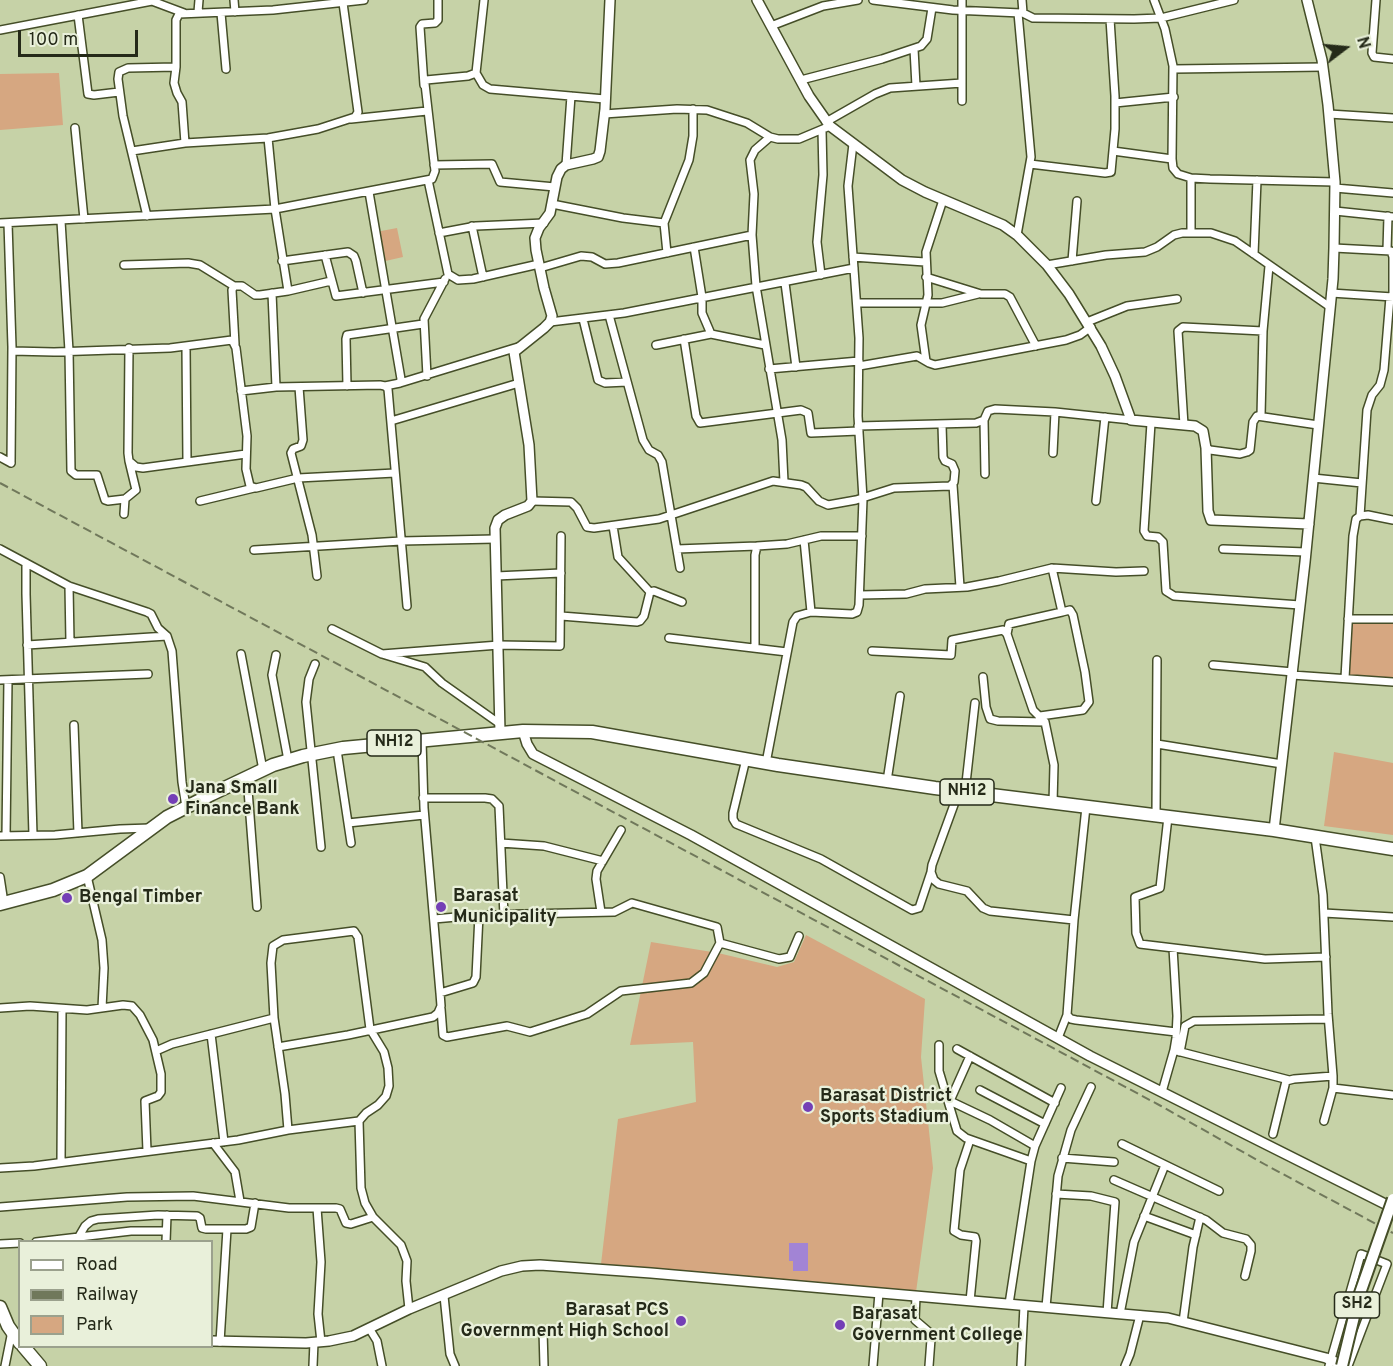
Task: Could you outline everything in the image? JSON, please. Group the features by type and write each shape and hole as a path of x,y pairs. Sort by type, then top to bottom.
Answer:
{"highway":[{"name":"NH12","path":"2,903 62,887 87,876 150,828 186,807 288,760 340,749 461,738 500,728 523,731 592,732 766,763 887,781 1274,830 1393,849"},
{"path":"0,1307 18,1340"},
{"path":"25,1348 40,1366"}],"main road":[{"name":"SH2","path":"1345,1366 1359,1296 1393,1199"}],"street":[{"path":"198,12 199,0"},
{"path":"234,0 235,12"},
{"path":"185,143 182,102 174,83 178,14 235,12 364,0"},
{"path":"0,223 274,209 428,180 434,176 434,165 424,90 420,27 422,24 435,23 438,20 438,0"},
{"path":"484,0 476,73 483,85 490,89 605,99"},
{"path":"550,322 551,310 539,266 535,238 550,213 561,169 566,165 598,157 604,114 610,0"},
{"path":"771,26 823,6 858,0"},
{"path":"873,0 932,8 1021,13 1032,18 1110,19 1161,18 1218,2 1234,0"},
{"path":"962,0 962,101"},
{"path":"1017,235 1030,164 1022,0"},
{"path":"1154,0 1169,43 1173,69 1172,159 1173,168 1178,174 1191,178 1335,185 1393,193"},
{"path":"1274,830 1309,524 1334,248 1335,185 1329,114 1323,67 1307,0"},
{"path":"1376,0 1372,53 1374,57 1393,59"},
{"path":"0,30 156,1 184,13"},
{"path":"758,1 826,126 902,180 1003,225 1017,235 1047,265 1089,324 1115,376 1131,420"},
{"path":"347,2 358,112 351,120"},
{"path":"801,80 921,46 927,39 932,8"},
{"path":"221,13 226,69"},
{"path":"78,15 88,94 119,92"},
{"path":"1030,164 1108,173 1112,169 1115,103 1110,19"},
{"path":"914,49 916,86"},
{"path":"147,216 130,138 125,126 119,92 119,72 123,69 176,67"},
{"path":"1173,69 1323,67"},
{"path":"424,90 426,80 468,76 476,73"},
{"path":"604,114 664,109 707,110 747,123 778,139 799,139 826,126 882,90 962,83"},
{"path":"566,165 571,96"},
{"path":"1115,103 1174,97"},
{"path":"667,253 664,223 689,160 693,136 693,109"},
{"path":"132,151 185,143 268,138 318,129 351,120 427,111"},
{"path":"1329,114 1393,118"},
{"path":"821,275 817,242 826,126"},
{"path":"75,128 84,219"},
{"path":"770,136 755,150 750,160 754,194 752,235 756,286 783,448 784,482"},
{"path":"268,138 274,209 288,291"},
{"path":"766,763 793,622 797,616 811,612 852,614 857,612 860,595 863,499 859,429 857,303 848,186 853,144"},
{"path":"1113,151 1172,159"},
{"path":"434,165 492,164 500,182 555,187"},
{"path":"1191,178 1191,232"},
{"path":"428,180 448,274 423,324 428,376"},
{"path":"1254,254 1257,180"},
{"path":"369,192 400,383"},
{"path":"926,362 921,325 927,301 925,261 930,237 943,200"},
{"path":"1072,261 1077,201"},
{"path":"552,204 613,217 664,223"},
{"path":"1335,211 1391,216 1390,251 1393,256 1392,296 1384,370 1380,385 1372,395 1367,410 1359,516 1356,519 1353,536 1345,678"},
{"path":"61,221 69,351 71,471 76,475 97,475 103,495 108,501 125,499 136,490 128,453 129,348"},
{"path":"0,457 11,463 12,351 8,223"},
{"path":"438,233 472,226 544,223"},
{"path":"472,226 483,277"},
{"path":"1047,265 1106,255 1145,252 1174,236 1191,232 1223,236 1235,241 1330,307"},
{"path":"448,274 458,280 483,277 581,256 612,264 752,235"},
{"path":"694,247 704,321 711,334"},
{"path":"1334,248 1390,251"},
{"path":"282,261 344,252 352,253 363,293"},
{"path":"325,255 336,296 444,282"},
{"path":"853,256 925,261"},
{"path":"124,265 188,263 200,265 234,286 242,286 255,295 288,291 331,281"},
{"path":"1261,416 1263,331 1269,266"},
{"path":"500,728 495,528 498,520 528,506 532,501 529,445 514,352 550,322 609,315 854,268"},
{"path":"926,277 981,294"},
{"path":"784,283 796,367"},
{"path":"234,286 232,290 235,344 247,436 246,469 250,486 256,488"},
{"path":"272,293 276,387"},
{"path":"857,303 927,301 942,303 981,294 999,293 1010,297 1036,346"},
{"path":"1331,293 1392,296"},
{"path":"769,369 859,363 917,356 935,365 1066,340 1080,335 1089,324 1119,308 1177,299"},
{"path":"609,315 643,440 662,462 673,516 680,568"},
{"path":"583,319 598,380 605,383 627,382"},
{"path":"347,386 347,335 423,324"},
{"path":"1184,425 1178,331 1183,327 1263,331"},
{"path":"656,345 711,334 765,345"},
{"path":"684,339 696,417 700,423 805,411 808,413 811,433 815,434 859,429 976,423 984,420 991,410 1055,412 1195,426 1203,431 1206,448 1208,511 1211,520 1309,524"},
{"path":"12,351 186,347 228,340 235,344"},
{"path":"186,347 187,461"},
{"path":"241,391 276,387 385,386 428,376 518,347"},
{"path":"391,421 519,383"},
{"path":"385,386 389,395 407,606"},
{"path":"299,387 303,440 301,446 293,449 291,453 315,547 317,576"},
{"path":"1053,453 1055,412"},
{"path":"1206,448 1230,453 1247,452 1250,450 1252,422 1257,416 1318,425"},
{"path":"1096,501 1105,417"},
{"path":"984,420 985,474"},
{"path":"1151,423 1144,531 1147,536 1162,538 1166,591 1174,596 1300,605"},
{"path":"942,425 943,457 954,466 953,484 960,587"},
{"path":"129,461 136,467 143,468 246,454"},
{"path":"200,501 297,478 395,473"},
{"path":"1313,478 1362,483"},
{"path":"532,501 571,502 577,508 587,527 614,526 673,516 773,481 806,487 819,501 828,505 863,499 894,488 953,484"},
{"path":"124,514 125,499"},
{"path":"1359,516 1368,515 1393,520"},
{"path":"614,526 618,557 650,592"},
{"path":"382,654 499,645 560,646 561,536"},
{"path":"677,549 787,544 821,536 862,536"},
{"path":"255,550 401,541 495,539"},
{"path":"804,540 811,612"},
{"path":"755,648 755,555 757,546"},
{"path":"0,549 69,586 151,614 158,628 167,636 172,651 186,807"},
{"path":"1223,549 1306,552"},
{"path":"27,563 27,645 33,835"},
{"path":"1052,568 1062,612"},
{"path":"860,595 906,594 926,589 991,583 1052,568 1116,572 1144,571"},
{"path":"496,576 561,573"},
{"path":"69,586 70,642"},
{"path":"650,592 654,591 682,602"},
{"path":"561,616 637,622 644,616 650,592"},
{"path":"983,677 986,707 990,719 998,721 1043,719 1083,710 1089,702 1072,612 1070,610 1009,624 1007,633 1033,710 1043,719 1054,765 1053,803"},
{"path":"1348,619 1393,619"},
{"path":"332,629 382,654 425,667 500,728"},
{"path":"872,651 951,655 952,640 1003,630 1007,633"},
{"path":"27,645 167,636"},
{"path":"669,639 787,651"},
{"path":"241,654 262,770"},
{"path":"276,655 272,675 288,760"},
{"path":"1157,660 1156,744 1162,816 1160,888 1153,892 1137,894 1135,897 1136,933 1140,944 1265,959 1326,957"},
{"path":"315,664 306,691 306,713 321,847"},
{"path":"1213,665 1393,682"},
{"path":"148,674 4,680 3,836 150,828"},
{"path":"887,781 900,696"},
{"path":"975,703 962,791 932,865 934,880 939,884 967,891 986,910 1074,920"},
{"path":"74,725 78,833"},
{"path":"523,731 533,754 691,835 1058,1038 1393,1208"},
{"path":"422,740 424,815 443,1035 447,1037 507,1026 530,1032 587,1014 621,991 691,983 704,973 720,943 717,927 632,903 614,912 479,915 434,919"},
{"path":"1156,744 1282,764"},
{"path":"340,749 351,843"},
{"path":"746,759 733,813 736,824 821,859 912,910 919,908 932,872"},
{"path":"247,777 257,907"},
{"path":"423,798 492,799 499,806 504,915"},
{"path":"1058,1038 1067,1015 1086,807"},
{"path":"348,823 424,815"},
{"path":"601,912 597,871 621,830"},
{"path":"1315,837 1324,913 1328,1019 1333,1076 1333,1088 1324,1121"},
{"path":"501,843 544,846 603,861"},
{"path":"87,876 102,940 104,968 102,1008"},
{"path":"0,877 2,903"},
{"path":"1324,913 1393,917"},
{"path":"440,993 473,983 476,977 479,915"},
{"path":"0,1168 224,1142 288,1130 359,1121 386,1096 389,1086 384,1052 370,1029 358,937 354,932 283,940 273,946 271,963 274,1018 288,1130"},
{"path":"720,943 785,959 790,957 800,936"},
{"path":"1173,948 1177,1051"},
{"path":"0,1008 30,1006 87,1010 132,1006 140,1015 153,1040 162,1087 158,1096 146,1101 147,1151"},
{"path":"278,1047 331,1039 433,1017 441,1006"},
{"path":"61,1162 62,1008"},
{"path":"1067,1015 1076,1020 1176,1032"},
{"path":"156,1051 172,1044 274,1018"},
{"path":"1162,1092 1185,1026 1194,1021 1328,1019"},
{"path":"211,1034 224,1142"},
{"path":"939,1045 939,1071 957,1131 970,1140 1031,1161"},
{"path":"957,1048 1055,1102"},
{"path":"1177,1051 1289,1080 1333,1076"},
{"path":"949,1103 970,1056"},
{"path":"1273,1134 1284,1086 1289,1080"},
{"path":"1046,1307 1056,1194 1062,1158 1071,1130 1091,1087"},
{"path":"1333,1088 1393,1095"},
{"path":"1009,1304 1031,1161 1035,1146 1061,1089"},
{"path":"980,1090 1045,1124"},
{"path":"949,1103 990,1120 1035,1146"},
{"path":"359,1121 361,1188 365,1203 373,1217 401,1245 407,1261 406,1281 409,1309"},
{"path":"970,1140 960,1170 954,1231 976,1240 970,1301"},
{"path":"213,1143 235,1172 240,1201"},
{"path":"1122,1144 1219,1191"},
{"path":"1062,1158 1114,1162"},
{"path":"1120,1314 1130,1257 1165,1165"},
{"path":"1114,1180 1200,1217 1223,1233 1249,1242 1251,1251 1245,1276"},
{"path":"1056,1194 1091,1196 1115,1202 1107,1312"},
{"path":"0,1207 127,1197 193,1196 289,1208 339,1209 346,1223 351,1224 373,1217"},
{"path":"78,1238 91,1221 98,1219 167,1215 197,1216 200,1218 202,1228 246,1229 251,1227 255,1203"},
{"path":"313,1366 318,1342 321,1262 317,1208"},
{"path":"166,1240 167,1215"},
{"path":"1144,1216 1196,1235"},
{"path":"1184,1322 1200,1217"},
{"path":"227,1229 216,1342 318,1342 353,1336 409,1309 501,1271 540,1265 1168,1318 1330,1363 1345,1366 1387,1264 1361,1254 1330,1363"},
{"path":"57,1240 88,1239 131,1232 166,1231"},
{"path":"0,1244 18,1243"},
{"path":"873,1366 879,1293"},
{"path":"444,1296 450,1354 454,1366"},
{"path":"916,1296 915,1320 929,1332 931,1339 930,1366"},
{"path":"1021,1366 1024,1306"},
{"path":"1125,1366 1140,1316"},
{"path":"369,1328 377,1341 382,1366"},
{"path":"543,1330 544,1366"},
{"path":"5,1366 18,1340"}],"green space":[{"path":"59,73 63,125 0,130 0,74"},
{"path":"397,228 403,257 381,262 376,232"},
{"path":"1350,621 1393,623 1393,678 1348,676"},
{"path":"1334,752 1393,763 1393,835 1324,826"},
{"path":"806,935 925,999 921,1057 933,1168 916,1292 601,1264 618,1119 696,1102 693,1042 630,1045 651,942 718,953 777,967 794,962"}],"shaded area":[{"path":"789,1243 808,1243 808,1271 793,1271 793,1261 789,1261"}],"railway":[{"path":"0,483 1161,1106 1393,1233"}],"place":[{"name":"Jana Small Finance Bank","path":"173,799"},
{"name":"Bengal Timber","path":"67,898"},
{"name":"Barasat Municipality","path":"441,907"},
{"name":"Barasat District Sports Stadium","path":"808,1107"},
{"name":"Barasat PCS Government High School","path":"681,1321"},
{"name":"Barasat Government College","path":"840,1325"}]}
